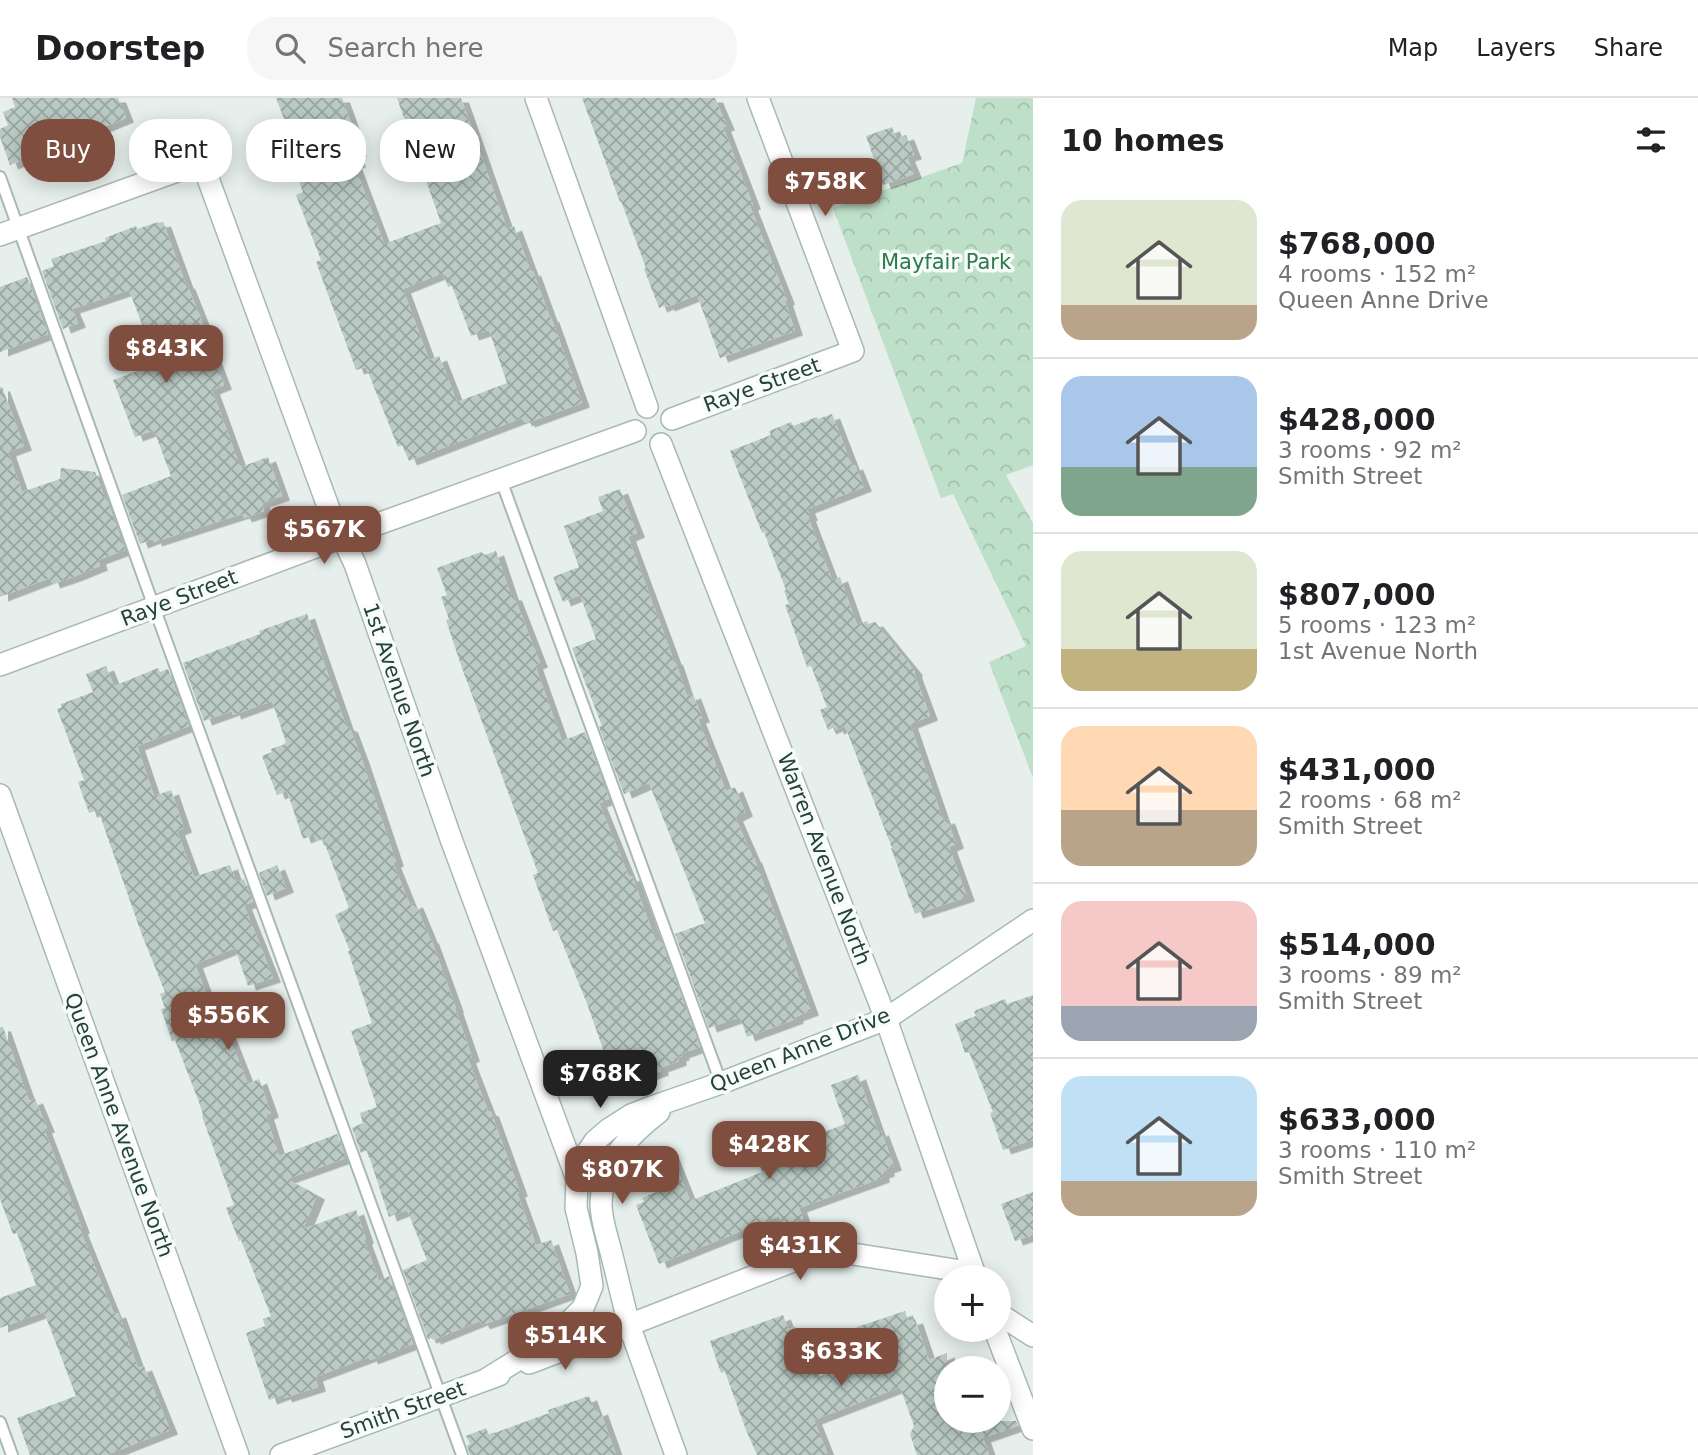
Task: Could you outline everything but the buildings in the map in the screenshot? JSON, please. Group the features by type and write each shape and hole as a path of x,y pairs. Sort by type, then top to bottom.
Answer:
{"street":[{"path":"536,98 647,407"},
{"name":"Raye Street","path":"672,419 853,351 758,98"},
{"name":"1st Avenue North","path":"10,231 202,162 329,509 355,564 451,839 577,1179"},
{"path":"647,407 665,410 672,419 672,433 669,439 661,444 645,444 635,431 636,417 647,407"},
{"name":"Raye Street","path":"0,665 635,431"},
{"name":"Warren Avenue North","path":"661,444 886,1019 972,1265"},
{"name":"Queen Anne Avenue North","path":"0,794 238,1455"},
{"name":"Queen Anne Drive","path":"577,1179 585,1156 595,1141 631,1115 886,1019 1033,920"},
{"path":"676,1455 629,1325 601,1205 606,1177 613,1159 624,1143 640,1126 677,1099"},
{"name":"Smith Street","path":"487,1379 561,1331 583,1308 592,1286 576,1208 577,1179"},
{"name":"Smith Street","path":"281,1455 806,1256 834,1251 934,1268"},
{"path":"1011,1322 1033,1336"},
{"path":"1000,1342 1033,1429"}],"lane":[{"path":"0,177 10,231 153,607 462,1455"},
{"path":"501,480 721,1083"},
{"path":"0,1422 12,1455"}],"green space":[{"name":"Mayfair Park","path":"976,98 1033,98 1033,465 1006,475 1033,523 1033,778 989,662 1026,646 953,494 941,498 833,208 962,163"}]}
